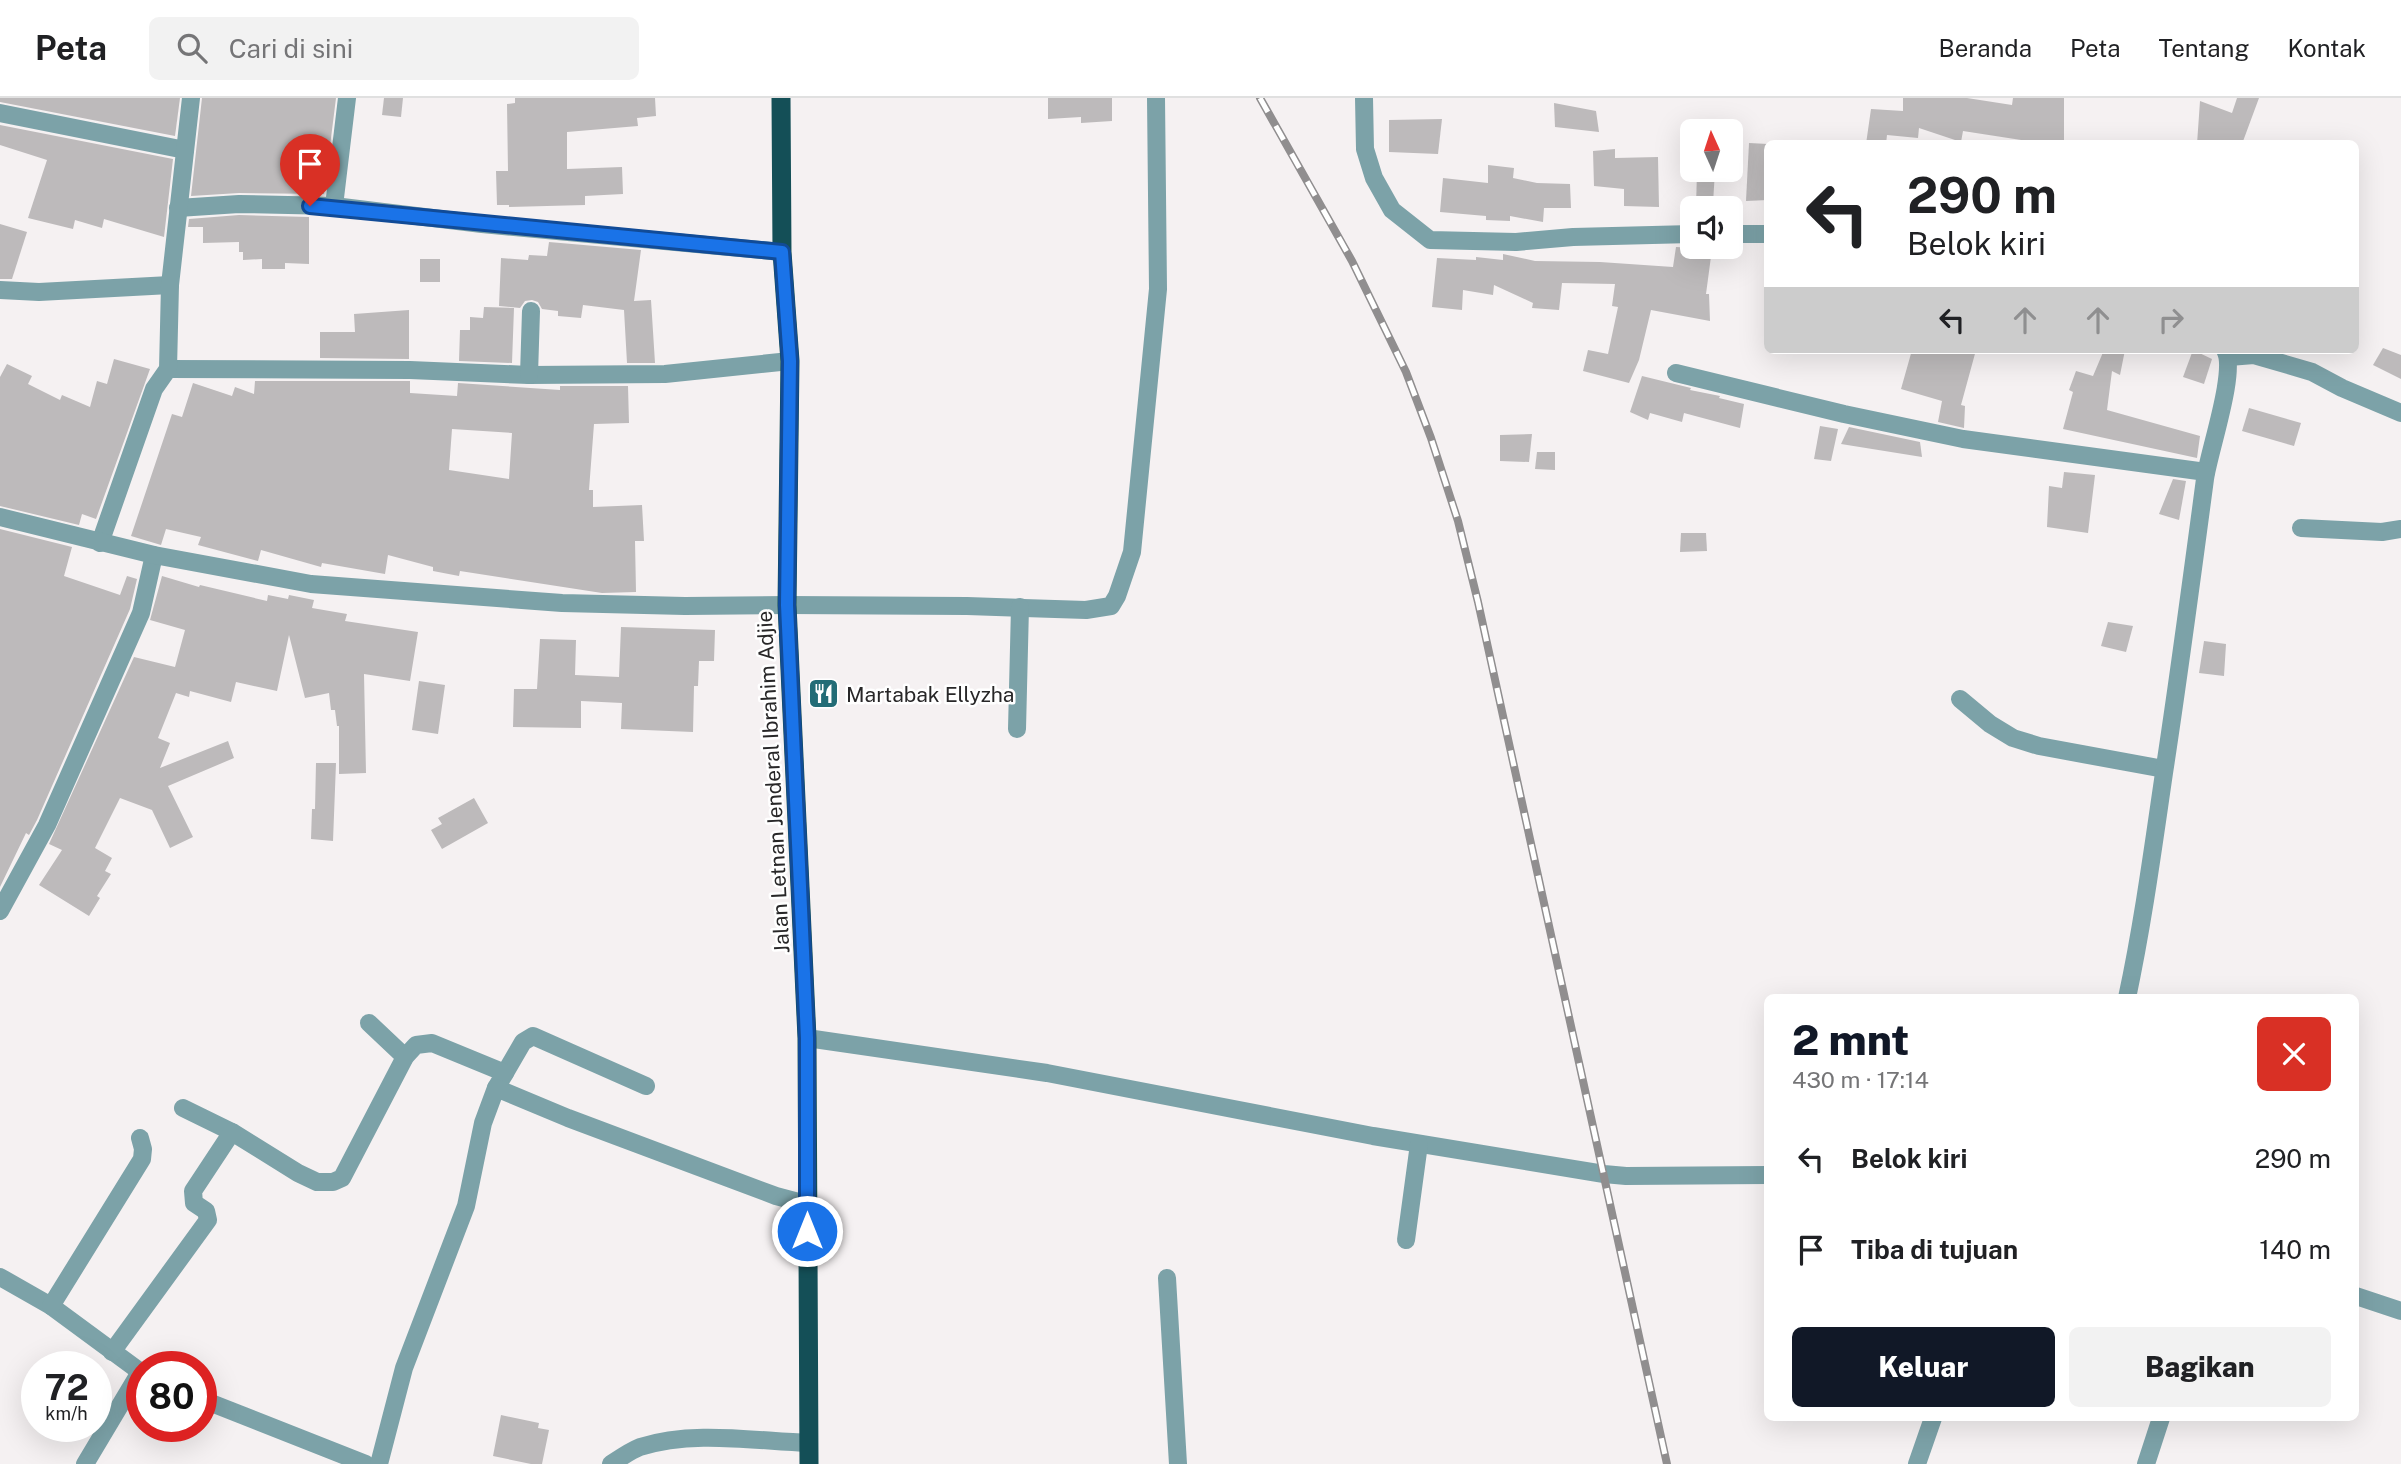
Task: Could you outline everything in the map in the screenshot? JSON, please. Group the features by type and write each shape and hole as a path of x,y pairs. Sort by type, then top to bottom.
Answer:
{"highway":[{"name":"Jalan Letnan Jenderal Ibrahim Adjie","path":"781,98 782,252 790,361 787,605 807,1038 809,1464"}],"street":[{"path":"100,543 154,389 168,369 170,285 191,98"},
{"path":"334,206 347,98"},
{"path":"0,517 154,555 311,584 463,597 576,604 685,606 1020,607 1086,610 1111,606 1132,552 1158,289 1156,98"},
{"path":"1364,98 1365,149 1374,178 1392,210 1430,240 1516,242 1680,235"},
{"path":"0,113 185,150"},
{"path":"178,208 239,204 334,206 509,227 782,252"},
{"path":"1743,234 1764,234"},
{"path":"0,290 39,292 170,285"},
{"path":"529,376 531,311"},
{"path":"2128,994 2141,932 2164,769 2173,727 2206,472 2227,381 2227,354"},
{"path":"2240,354 2254,355 2312,372 2342,388 2401,412"},
{"path":"168,369 410,369 529,376 665,374 790,361"},
{"path":"1676,373 1844,414 1963,439 2206,472"},
{"path":"2301,528 2382,532 2401,529"},
{"path":"0,911 47,825 141,612 154,555"},
{"path":"1017,729 1020,607"},
{"path":"1960,699 1990,724 2013,738 2039,746 2164,769"},
{"path":"369,1023 405,1057"},
{"path":"379,1464 404,1368 466,1206 483,1123 500,1081 523,1042 533,1036 539,1037 646,1086"},
{"path":"807,1038 1047,1073 1419,1144 1626,1177 1764,1175"},
{"path":"183,1108 232,1132 298,1173 317,1182 334,1182 342,1178 405,1057 416,1045 432,1043 581,1123 776,1196 806,1204"},
{"path":"126,1362 112,1352 208,1220 206,1211 194,1203 193,1191 232,1132"},
{"path":"51,1306 142,1159 140,1138"},
{"path":"1406,1240 1419,1144"},
{"path":"0,1277 51,1306 111,1351"},
{"path":"1167,1278 1178,1464"},
{"path":"2359,1297 2401,1311"},
{"path":"85,1464 126,1397"},
{"path":"217,1405 366,1464"},
{"path":"1924,1462 1932,1421"},
{"path":"2146,1464 2160,1421"},
{"path":"611,1464 637,1448 663,1441 695,1438 809,1443"}],"building":[{"path":"0,98 180,98 175,136 0,102"},
{"path":"202,98 336,98 324,194 239,193 191,196"},
{"path":"384,98 403,98 401,117 382,115"},
{"path":"515,98 655,98 656,116 637,118 638,126 567,132 567,169 622,167 623,194 585,196 585,205 497,205 496,171 508,171 507,104 515,103"},
{"path":"1048,98 1112,98 1112,121 1081,123 1081,117 1048,119"},
{"path":"1903,98 1967,98 2012,105 2013,98 2064,98 2064,140 2021,140 1963,131 1961,140 1955,140 1919,128 1918,138 1887,135 1886,140 1867,140 1871,109 1903,111"},
{"path":"2237,98 2259,98 2243,140 2197,140 2200,101 2232,113"},
{"path":"1554,103 1596,111 1599,132 1555,127"},
{"path":"1442,119 1438,154 1389,152 1389,120"},
{"path":"0,125 173,159 164,237 104,219 102,228 75,220 73,229 28,218 47,160 0,145"},
{"path":"1749,143 1764,144 1764,200 1746,201"},
{"path":"1615,149 1615,158 1658,157 1659,207 1624,206 1624,189 1594,186 1593,151"},
{"path":"1488,165 1514,168 1513,178 1537,183 1570,184 1571,208 1544,208 1543,222 1510,216 1510,221 1486,220 1486,216 1440,212 1443,178 1488,183"},
{"path":"1697,182 1714,182 1713,196 1696,196"},
{"path":"239,215 309,217 309,264 285,263 285,269 262,269 262,259 243,260 243,252 239,252 239,242 203,243 203,227 188,227 189,219"},
{"path":"0,224 27,232 12,279 0,279"},
{"path":"549,242 641,250 634,301 651,300 655,363 627,363 624,310 583,305 581,318 558,316 558,311 542,309 538,302 532,300 525,301 520,308 499,306 501,258 528,260 529,255 547,256"},
{"path":"1676,247 1680,247 1680,259 1711,259 1706,294 1709,294 1710,321 1651,310 1639,360 1629,383 1583,371 1588,350 1608,354 1618,307 1612,306 1615,284 1562,283 1559,310 1532,308 1533,303 1494,285 1493,295 1463,290 1462,310 1432,307 1437,258 1476,260 1476,257 1503,260 1503,254 1535,261 1673,267"},
{"path":"420,259 440,259 440,282 420,282"},
{"path":"484,307 514,308 512,363 459,361 460,330 470,330 470,317 483,318"},
{"path":"409,310 409,359 320,358 320,332 355,332 354,314"},
{"path":"2383,348 2401,355 2401,379 2373,365"},
{"path":"1911,354 1975,354 1961,405 1965,406 1964,428 1938,422 1942,401 1901,389"},
{"path":"2102,354 2124,354 2120,375 2112,371 2107,410 2200,436 2197,458 2063,429 2073,392 2069,390 2076,371 2093,376"},
{"path":"2192,354 2201,354 2212,359 2204,384 2183,377"},
{"path":"114,359 150,369 96,519 82,514 79,525 0,506 0,377 7,364 32,376 28,384 60,400 62,395 90,407 97,381 107,384"},
{"path":"1642,376 1744,404 1740,428 1684,413 1682,422 1650,413 1648,420 1630,412"},
{"path":"255,381 410,381 410,393 457,396 458,383 560,390 560,386 628,386 629,423 594,424 589,490 593,490 593,507 642,505 644,541 635,541 636,592 602,593 460,571 459,576 433,571 433,567 388,555 385,574 322,563 321,567 261,550 258,561 198,545 201,537 166,529 161,545 131,536 172,414 182,417 193,383 232,396 235,387 254,394","holes":["452,429 512,433 509,479 449,470"]},
{"path":"2249,408 2301,423 2294,446 2242,431"},
{"path":"1820,426 1838,429 1831,461 1814,459"},
{"path":"1849,427 1920,442 1922,457 1841,444"},
{"path":"1532,434 1529,462 1500,461 1500,435"},
{"path":"1537,452 1555,452 1555,470 1535,469"},
{"path":"2064,472 2095,475 2088,533 2047,527 2049,486 2062,488"},
{"path":"2173,479 2186,481 2179,520 2159,514"},
{"path":"0,529 72,547 64,576 120,595 127,576 137,579 130,609 37,820 29,835 26,833 0,887"},
{"path":"1681,533 1706,533 1707,551 1680,552"},
{"path":"162,576 199,587 200,585 267,601 268,595 288,599 289,595 314,600 312,608 347,614 345,621 418,632 410,681 364,674 366,773 339,774 339,726 335,710 331,710 329,693 305,698 289,635 277,691 236,682 231,702 190,691 189,697 176,693 158,738 170,743 160,768 228,741 234,758 168,786 193,837 170,848 152,810 120,798 95,848 112,858 105,871 111,874 97,896 100,898 89,916 39,885 62,850 49,844 134,657 175,667 185,630 150,620"},
{"path":"2108,622 2133,626 2126,652 2101,646"},
{"path":"621,627 715,630 714,661 699,661 698,686 694,686 693,732 621,729 622,703 581,701 581,728 513,727 514,689 537,689 540,639 576,640 575,675 619,677"},
{"path":"2204,641 2226,644 2224,676 2199,673"},
{"path":"419,681 445,685 438,734 412,730"},
{"path":"316,763 336,763 333,841 311,839"},
{"path":"474,798 488,823 442,849 431,830 442,824 438,818"},
{"path":"501,1415 539,1423 538,1428 549,1430 542,1464 493,1456"}],"railway":[{"path":"1260,98 1352,261 1406,372 1458,521 1667,1464"}],"place":[{"name":"Martabak Ellyzha","path":"823,694"}],"route":[{"path":"310,206 334,206 507,226 782,252 790,361 787,605 807,1038 807,1231"}]}
